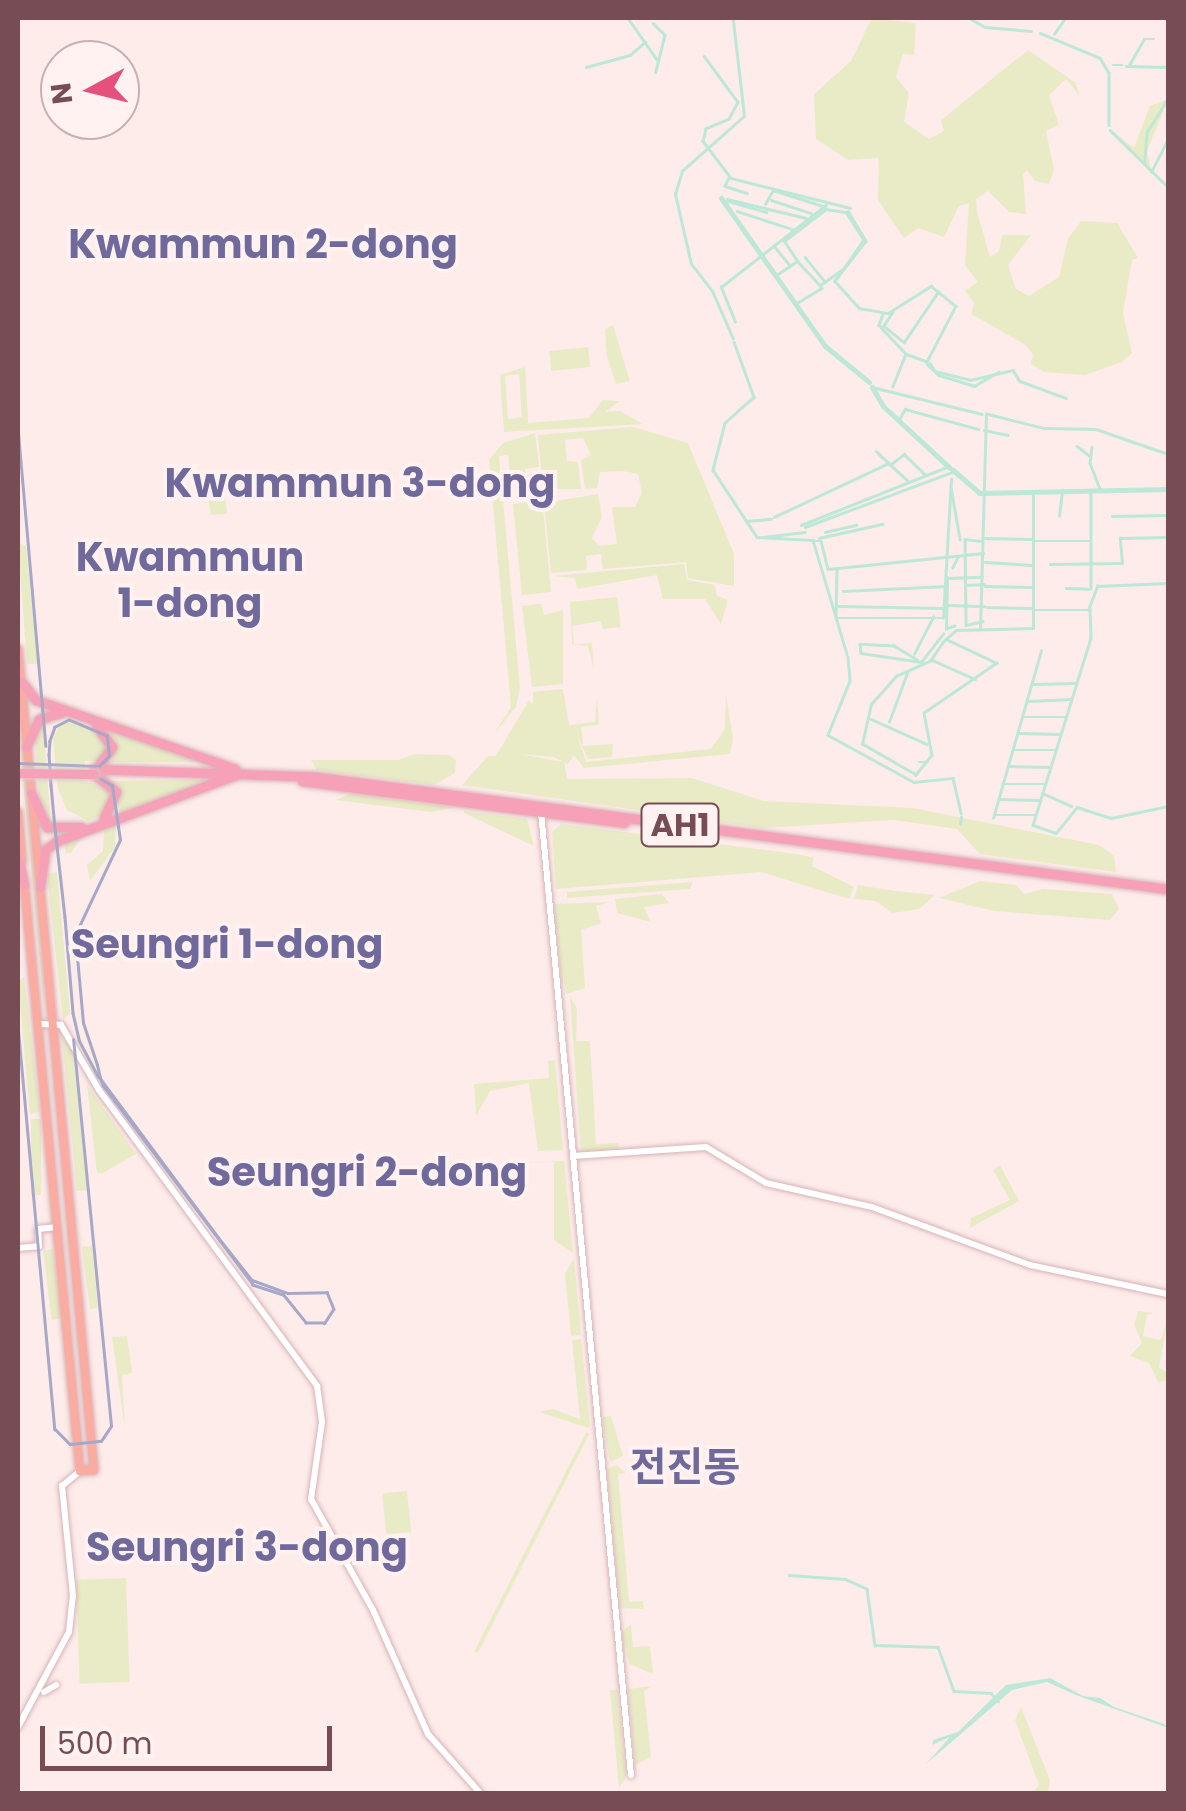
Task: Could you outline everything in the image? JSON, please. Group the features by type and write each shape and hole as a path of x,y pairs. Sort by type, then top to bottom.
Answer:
{"highway":[{"path":"21,681 36,700 237,772"},
{"path":"26,747 36,723 60,711 110,736 111,756 94,772"},
{"path":"18,771 237,772 541,809"},
{"path":"40,887 45,850 112,810 116,794 94,772"},
{"path":"31,793 47,827 88,826 237,772"},
{"name":"AH1","path":"541,809 1168,892"},
{"path":"18,858 24,884"}],"main road":[{"path":"18,649 94,1470 80,1471 62,1486 71,1621 36,1700 18,1727"},
{"path":"541,809 631,1775"},
{"path":"18,812 80,1471"},
{"path":"38,1024 61,1025 99,1090 317,1386 322,1422 311,1499 368,1600 432,1741 481,1794"},
{"path":"572,1156 706,1147 766,1183 872,1207 1030,1264 1168,1294"},
{"path":"18,1248 40,1246 38,1228 57,1227"},
{"path":"36,1700 56,1685"}],"shaded area":[{"path":"872,18 916,23 914,55 903,54 896,77 909,93 904,122 929,139 944,131 941,120 1028,50 1076,83 1079,95 1066,79 1049,95 1059,125 1046,131 1054,170 1049,184 1035,181 1027,170 1023,174 1026,214 1009,212 988,191 976,199 977,212 990,257 999,251 1002,235 1031,235 1008,265 1016,289 1029,296 1059,277 1068,239 1081,221 1117,223 1138,258 1132,260 1123,313 1132,353 1122,362 1085,375 1044,372 1031,364 1033,354 1024,344 971,314 974,303 965,291 978,282 965,265 969,203 959,206 944,237 918,228 904,238 878,200 879,158 848,160 816,139 814,94 851,61"},
{"path":"1168,99 1147,151 1151,171 1111,130 1134,148 1150,106"},
{"path":"613,325 630,381 616,384 607,357 605,330"},
{"path":"588,347 590,367 551,371 549,351"},
{"path":"525,367 528,423 589,418 603,400 620,401 605,412 620,411 643,424 504,432 500,375","holes":["519,374 522,417 508,419 505,376"]},
{"path":"633,427 688,443 734,554 734,586 688,578 686,562 603,569 601,554 586,556 587,570 551,573 544,503 598,494 602,517 592,538 599,546 617,544 612,507 635,507 642,493 638,474 623,471 600,472 597,488 585,489 581,460 591,455 583,438 565,440 567,461 578,462 581,489 543,489 538,435"},
{"path":"535,433 539,467 525,469 527,492 512,493 508,455 499,456 520,688 516,707 494,734 511,707 489,460 503,443"},
{"path":"223,475 227,514 211,515 204,477"},
{"path":"528,502 530,510 543,509 551,592 522,595 513,504"},
{"path":"18,543 26,546 38,664 27,664"},
{"path":"684,564 687,580 715,585 717,596 728,600 721,624 705,599 663,599 657,575 577,589 575,578 552,576"},
{"path":"617,597 621,627 603,629 601,621 572,626 574,644 592,643 594,670 588,646 572,644 570,602"},
{"path":"541,604 544,615 563,610 563,684 532,687 522,606"},
{"path":"563,689 569,725 595,722 597,697 599,725 581,727 583,746 613,744 612,757 588,759 577,735 586,762 711,749 725,729 726,695 733,738 730,754 584,768 574,755 568,764 564,762 567,779 692,778 764,801 913,808 1099,845 1114,856 1116,872 980,854 957,829 894,820 763,828 462,785 488,756 496,756 529,700 533,705 533,692","holes":["518,754 554,757 564,762"]},
{"path":"18,701 44,982 44,1004 18,725"},
{"path":"73,721 98,730 109,746 102,761 85,761 84,780 113,793 104,814 88,821 67,810 58,789 53,739 60,724"},
{"path":"41,722 51,824 39,796 35,735"},
{"path":"110,730 203,762 111,762 116,743"},
{"path":"416,754 449,755 456,760 455,773 434,785 317,770 311,760 398,760"},
{"path":"203,780 205,782 120,813 112,781"},
{"path":"350,794 454,808 431,812 336,800"},
{"path":"464,813 527,819 534,846"},
{"path":"116,822 115,847 90,881 87,865 103,851 104,831 84,835"},
{"path":"561,824 797,854 814,858 812,866 854,887 849,899 761,872 556,889 552,832"},
{"path":"83,835 71,853 65,853 66,842"},
{"path":"57,872 70,1013 63,1020 47,874"},
{"path":"980,881 1016,885 1024,894 1043,889 1112,894 1119,909 1110,920 994,911 939,898"},
{"path":"693,882 690,889 567,898 567,892"},
{"path":"858,885 935,895 919,909 892,913 876,901 854,899"},
{"path":"662,894 669,903 644,907 651,922 617,913 615,899"},
{"path":"611,902 596,906 601,923 581,930 585,988 566,994 563,974 563,994 554,904"},
{"path":"24,977 40,1112 30,1114 18,981"},
{"path":"570,997 577,1008 576,1041 590,1041 596,1144 618,1143 619,1150 581,1152"},
{"path":"62,1037 73,1051 87,1190 77,1191"},
{"path":"555,1060 563,1150 538,1151 529,1083 490,1091 476,1116 474,1084 549,1078 548,1061"},
{"path":"87,1085 136,1154 103,1173 97,1173"},
{"path":"31,1119 41,1119 41,1195 31,1195"},
{"path":"564,1161 573,1253 554,1240 554,1162 486,1165"},
{"path":"1000,1165 1019,1201 970,1228 971,1218 1010,1200 993,1170"},
{"path":"92,1246 98,1308 90,1309 82,1247"},
{"path":"53,1249 62,1318 52,1320 43,1250"},
{"path":"574,1258 581,1335 571,1336 565,1274"},
{"path":"1138,1311 1153,1313 1147,1315 1143,1336 1161,1340 1168,1316 1159,1368 1168,1372 1168,1381 1158,1382 1149,1363 1130,1356 1142,1343 1134,1325"},
{"path":"127,1336 132,1373 122,1375 125,1429 112,1337"},
{"path":"581,1339 588,1428 539,1412 553,1409 580,1419 572,1340"},
{"path":"611,1416 623,1456 610,1462 602,1417"},
{"path":"586,1432 590,1434 478,1653 474,1651"},
{"path":"617,1465 625,1473 618,1474 629,1602 643,1601 644,1609 620,1608 607,1469"},
{"path":"407,1491 411,1532 386,1534 382,1494"},
{"path":"126,1578 130,1682 80,1684 76,1580"},
{"path":"631,1624 633,1647 650,1646 653,1674 629,1664 625,1640 625,1662 622,1632"},
{"path":"1050,1678 1083,1696 1100,1698 1168,1728 1076,1695 1047,1682 1012,1690 926,1764 950,1737 932,1745 933,1740 958,1732 1006,1685"},
{"path":"652,1686 644,1691 651,1757 635,1765 628,1689"},
{"path":"610,1690 617,1690 626,1777 619,1788"},
{"path":"1021,1707 1050,1780 1048,1793 1032,1793 1039,1785 1015,1720"}],"waterway":[{"path":"628,18 658,61"},
{"path":"969,18 985,27 1031,31"},
{"path":"1054,34 1065,18"},
{"path":"1164,18 1168,20"},
{"path":"733,21 744,116 682,171 675,194 691,264 712,291 733,339"},
{"path":"653,23 665,35 656,72"},
{"path":"1040,33 1100,58 1109,73 1109,125"},
{"path":"1129,65 1144,39 1154,39"},
{"path":"586,67 630,55 645,42"},
{"path":"704,56 738,102 729,119 706,129 703,141 731,178 850,208"},
{"path":"1113,65 1122,65"},
{"path":"1126,66 1168,67"},
{"path":"1144,164 1147,132 1168,98"},
{"path":"1110,130 1168,187"},
{"path":"1151,172 1168,138"},
{"path":"729,178 725,186 747,193"},
{"path":"765,204 773,190 823,206"},
{"path":"721,198 825,346 869,382"},
{"path":"727,199 806,218"},
{"path":"771,200 811,213"},
{"path":"728,201 766,212"},
{"path":"735,322 721,287 826,205"},
{"path":"775,276 797,261 784,241 826,209 846,212 864,240 844,269 820,286 797,261"},
{"path":"737,211 792,229"},
{"path":"848,211 866,241 835,281 859,308 888,313 931,286 956,306 927,362 905,354"},
{"path":"775,247 789,264"},
{"path":"805,257 825,282"},
{"path":"795,304 822,288"},
{"path":"893,312 884,326 904,342 938,292"},
{"path":"883,314 879,325 906,354 893,387"},
{"path":"734,342 754,397 725,423 713,470 757,537 813,540 847,654"},
{"path":"930,363 935,371 970,380 1013,370 1020,381 1066,398"},
{"path":"927,364 939,375 974,386 998,372"},
{"path":"872,387 982,414"},
{"path":"872,387 883,406 950,468"},
{"path":"898,421 905,409 978,429"},
{"path":"980,629 986,414"},
{"path":"988,414 1044,428 1096,429 1168,454"},
{"path":"984,430 1007,435"},
{"path":"1077,446 1090,456"},
{"path":"1092,447 1090,463 1101,491"},
{"path":"876,451 909,482"},
{"path":"890,465 904,454 926,475"},
{"path":"774,517 889,463"},
{"path":"801,525 949,466"},
{"path":"953,470 979,493 1168,489"},
{"path":"805,527 952,472"},
{"path":"837,568 836,618 943,618 951,479"},
{"path":"951,487 960,539"},
{"path":"1059,516 1062,490"},
{"path":"1091,491 1091,588"},
{"path":"946,639 997,663 924,713 932,755 916,775 862,744 871,704 896,676 930,661 942,643 946,639 956,630 1033,628 1033,492"},
{"path":"1112,516 1168,515"},
{"path":"746,521 771,519"},
{"path":"819,538 882,524"},
{"path":"825,532 856,525"},
{"path":"763,537 805,532"},
{"path":"1050,564 1122,563 1120,538 1168,537"},
{"path":"985,538 1031,539"},
{"path":"965,539 966,625 983,621"},
{"path":"965,539 982,541"},
{"path":"815,541 821,541 828,569 983,553"},
{"path":"1033,541 1090,541"},
{"path":"952,568 958,556"},
{"path":"985,562 1031,565"},
{"path":"955,626 946,629 947,578 982,577"},
{"path":"1035,610 1088,610 1097,586 1168,583"},
{"path":"967,585 984,584"},
{"path":"843,591 947,586"},
{"path":"985,586 1032,587"},
{"path":"1066,588 1090,589"},
{"path":"948,605 984,606"},
{"path":"838,606 944,608"},
{"path":"987,607 1032,608"},
{"path":"1090,608 1091,638 1033,825 1056,833 1077,807 1111,818 1168,806"},
{"path":"914,654 933,617"},
{"path":"917,660 894,646 860,644 861,653 921,662 943,634"},
{"path":"993,818 1041,651"},
{"path":"848,657 850,681 828,735 914,782 953,778 961,813"},
{"path":"932,660 975,679"},
{"path":"889,722 907,673"},
{"path":"1033,684 1075,683"},
{"path":"1029,701 1071,699"},
{"path":"1023,717 1065,717"},
{"path":"871,719 927,744"},
{"path":"1018,733 1060,734"},
{"path":"1013,750 1055,750"},
{"path":"919,762 928,762"},
{"path":"1008,766 1050,767"},
{"path":"1002,784 1044,784"},
{"path":"1042,793 1071,806"},
{"path":"999,799 1040,800"},
{"path":"994,815 1036,815"},
{"path":"960,824 961,817"},
{"path":"789,1575 845,1579 867,1589 875,1645 938,1647 954,1691 991,1693 998,1701"}],"tram line":[{"path":"18,427 46,746"},
{"path":"18,763 95,766 99,766 109,756 107,736 69,720 55,727 50,741 49,755 50,771 51,785 55,828 79,1040 98,1076 100,1078 218,1237 252,1280 288,1293 327,1292 334,1309 325,1323 306,1323 283,1295 253,1285 103,1086 100,1078 97,1065 83,1023 75,935 120,840 112,786 97,777 94,777 18,776"},
{"path":"18,1025 55,1429 70,1444 101,1441 111,1426 73,1040"}],"district":[{"name":"Kwammun 2-dong","path":"263,244"},
{"name":"Kwammun 3-dong","path":"360,483"},
{"name":"Kwammun 1-dong","path":"190,580"},
{"name":"Seungri 1-dong","path":"227,944"},
{"name":"Seungri 2-dong","path":"367,1172"},
{"name":"전진동","path":"685,1467"},
{"name":"Seungri 3-dong","path":"247,1547"}]}
